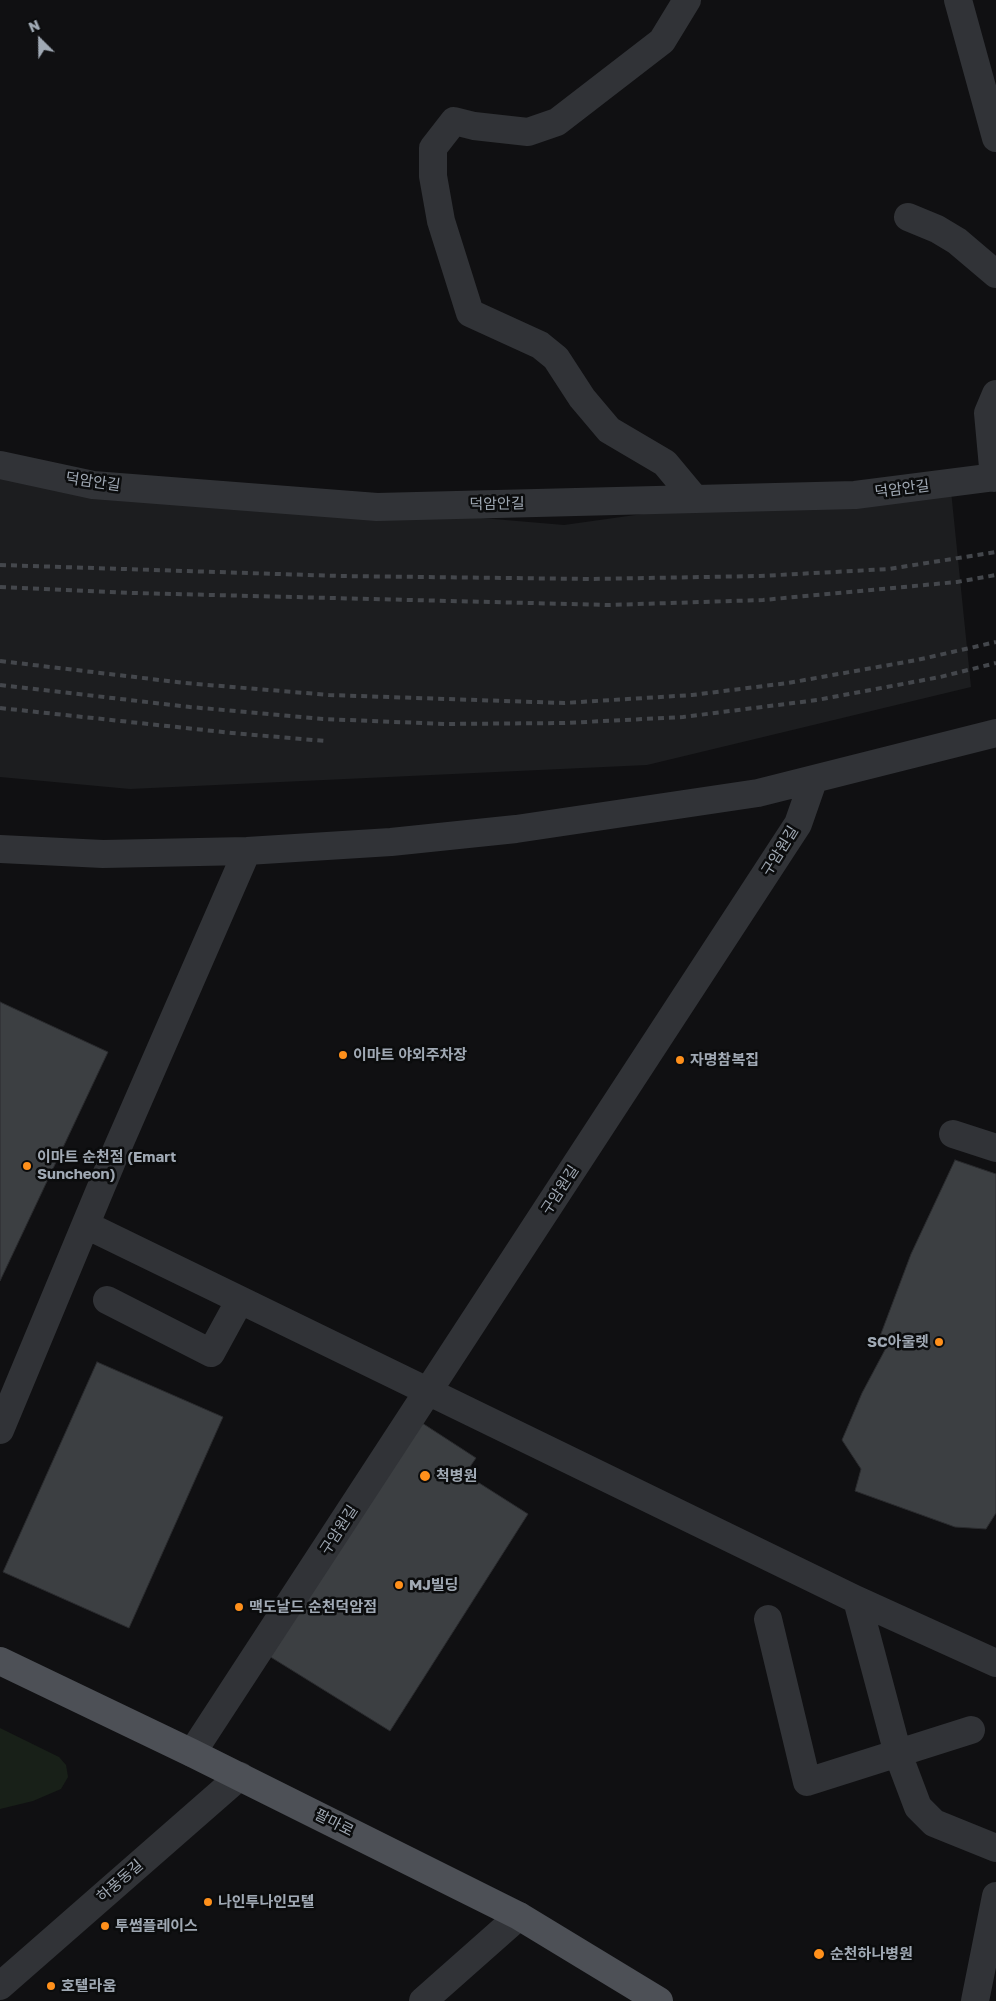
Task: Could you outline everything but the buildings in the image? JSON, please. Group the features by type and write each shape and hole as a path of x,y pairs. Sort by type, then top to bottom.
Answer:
{"main road":[{"name":"팔마로","path":"0,1662 240,1776 519,1916 659,2001"}],"street":[{"path":"687,0 662,41 557,122 528,132 474,126 454,121 433,148 433,176 441,221 470,313 540,345 556,358 582,398 609,430 665,463 695,499"},
{"path":"958,0 995,129"},
{"path":"908,217 937,229 957,241 996,274"},
{"path":"995,477 988,413 996,394"},
{"name":"덕암안길","path":"0,465 93,485 377,507 855,495 995,477"},
{"path":"0,849 103,854 246,851 391,842 516,829 758,793 813,781 996,733"},
{"name":"구암원길","path":"192,1753 798,824 813,781"},
{"path":"0,1430 117,1149 246,851"},
{"path":"953,1134 996,1148"},
{"path":"86,1225 857,1600 996,1663"},
{"path":"107,1300 211,1353 240,1300"},
{"path":"857,1600 898,1754 918,1808 934,1823 996,1848"},
{"path":"768,1619 807,1782 971,1730"},
{"name":"하풍동길","path":"0,1986 240,1776"},
{"path":"975,2001 996,1896"},
{"path":"423,2001 519,1916"}],"shaded area":[{"path":"949,471 971,687 647,765 130,789 0,777 0,473 60,482 564,525"},
{"path":"0,1728 59,1757 66,1765 68,1777 61,1789 33,1801 0,1809"}],"railway":[{"path":"0,565 340,576 590,579 760,576 889,569 996,552"},
{"path":"0,587 134,593 609,605 763,600 957,582 996,575"},
{"path":"0,661 185,683 329,695 564,703 692,695 788,683 917,660 996,642"},
{"path":"0,685 190,707 323,719 445,724 565,723 683,717 817,700 940,677 996,663"},
{"path":"0,708 325,741"}],"place":[{"name":"이마트 야외주차장","path":"343,1055"},
{"name":"자명참복집","path":"680,1060"},
{"name":"이마트 순천점 (Emart Suncheon)","path":"27,1166"},
{"name":"SC아울렛","path":"939,1342"},
{"name":"척병원","path":"425,1476"},
{"name":"MJ빌딩","path":"399,1585"},
{"name":"맥도날드 순천덕암점","path":"239,1607"},
{"name":"나인투나인모텔","path":"208,1902"},
{"name":"투썸플레이스","path":"105,1926"},
{"name":"순천하나병원","path":"819,1954"},
{"name":"호텔라움","path":"51,1986"}]}
